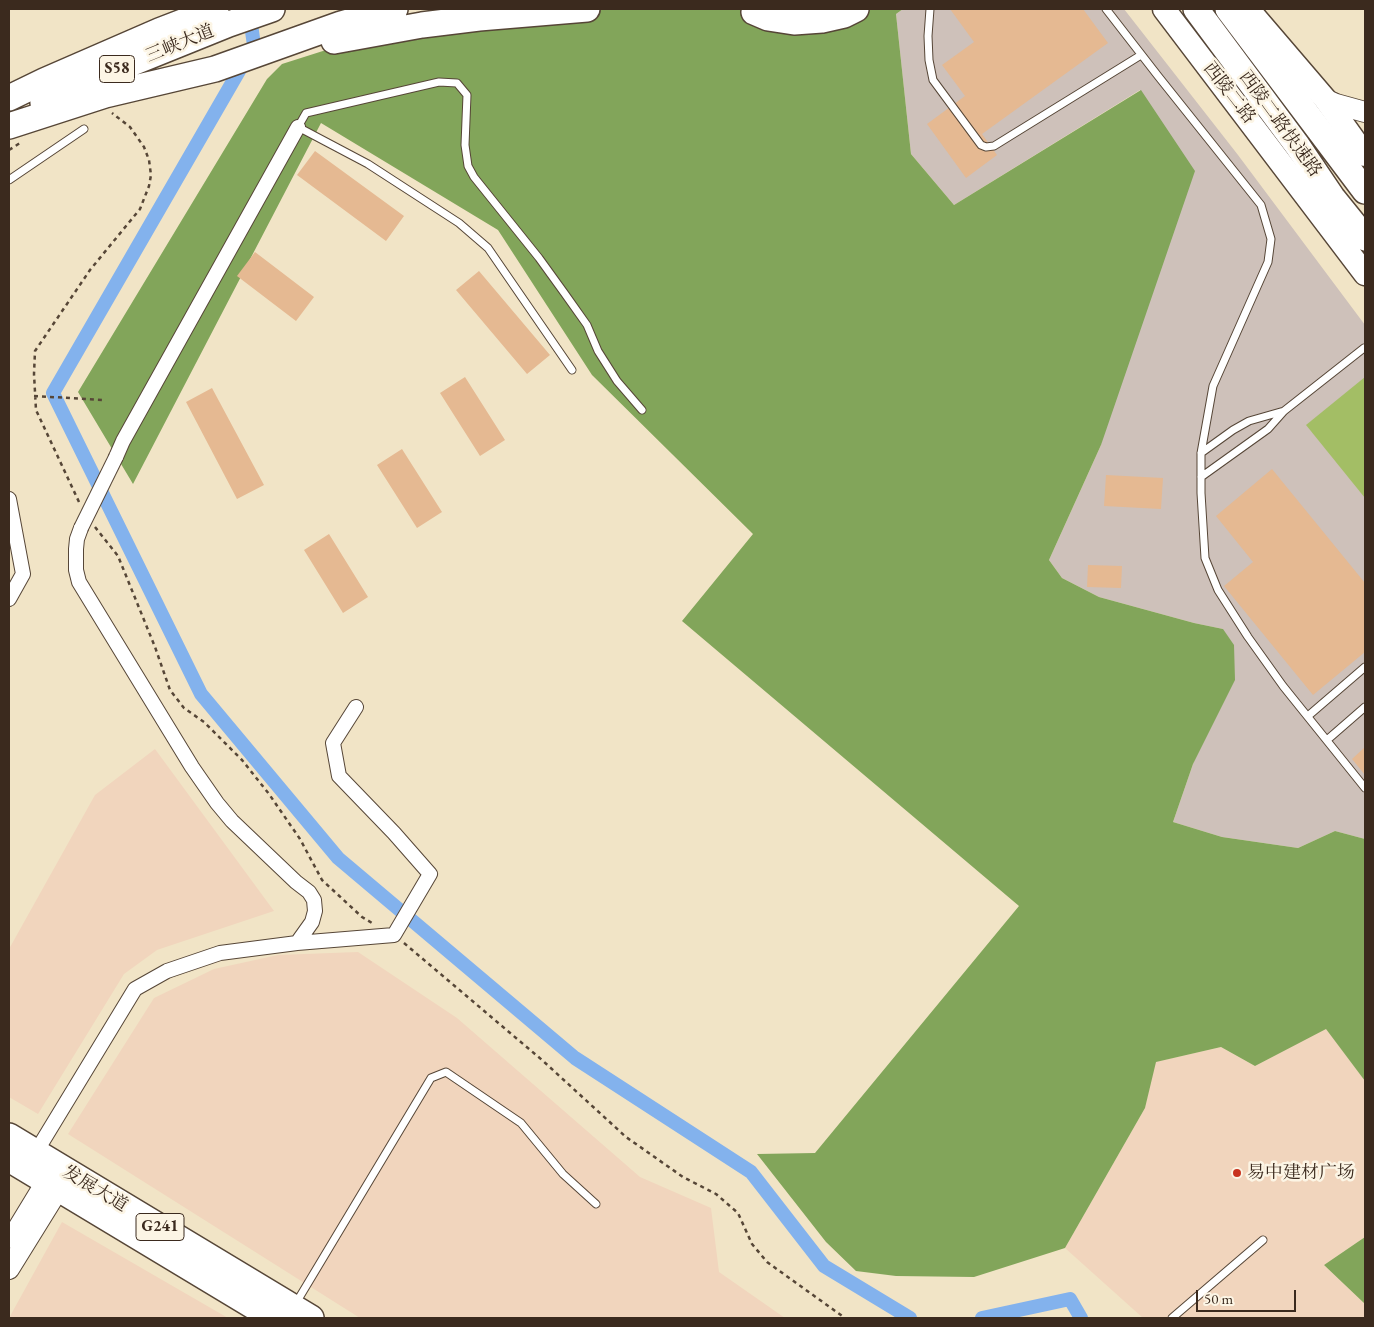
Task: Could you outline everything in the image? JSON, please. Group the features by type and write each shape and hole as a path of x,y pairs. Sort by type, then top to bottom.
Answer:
{"highway":[{"name":"三峡大道","path":"9,98 159,31 222,16 272,9"},
{"path":"14,130 105,96 215,69 291,41 395,9"},
{"path":"258,54 432,24 587,9"},
{"path":"754,12 768,18 794,22 822,20 844,15 856,9"},
{"name":"西陵二路快速路","path":"1196,9 1297,145 1332,197 1365,238"},
{"name":"西陵二路快速路","path":"1228,9 1365,191"},
{"name":"三峡大道","path":"14,130 68,89 222,16"},
{"path":"1332,197 1365,251"},
{"name":"发展大道","path":"9,1136 53,1172 292,1315"},
{"name":"发展大道","path":"9,1159 53,1172"}],"main road":[{"name":"西陵二路","path":"1164,9 1365,274"},
{"path":"1171,9 1178,25 1189,42"},
{"path":"1248,9 1325,99 1365,155"},
{"path":"1325,99 1365,112"},
{"path":"9,1244 53,1172"},
{"path":"9,1269 53,1172"}],"street":[{"path":"297,943 312,922 316,911 314,900 309,892 232,821 192,767 80,582 76,570 76,549 77,539 88,527 123,441 298,127"},
{"path":"9,499 23,574 9,599"},
{"path":"53,1172 135,989 166,971 220,953 297,943 394,935 430,874 394,833 339,776 333,744 356,707"}],"lane":[{"path":"930,9 929,60 933,80 981,145 986,148 1000,142 1141,55"},
{"path":"1106,9 1261,205 1271,239 1268,262 1213,386 1201,453 1202,522 1205,558 1218,590 1248,637 1283,686 1365,788"},
{"path":"1128,62 1132,53 1130,40"},
{"path":"1128,62 1142,62 1152,69"},
{"path":"572,370 488,248 459,223 368,164 298,127 306,113 439,82 458,83 467,95 465,144 468,166 471,172 565,294 587,325 598,351 617,381 642,410"},
{"path":"9,180 84,129"},
{"path":"1201,477 1268,430 1284,411 1364,348"},
{"path":"1201,453 1249,421 1284,411"},
{"path":"1308,716 1365,667"},
{"path":"1327,740 1365,707"},
{"path":"292,1315 431,1078 446,1072 521,1123 563,1174 596,1204"},
{"path":"1172,1318 1263,1240"}],"path":[{"path":"83,509 36,410 34,396 36,351 90,270 140,209 149,186 151,174 144,146 130,127 109,112"},
{"path":"9,150 14,130"},
{"path":"34,396 104,400"},
{"path":"88,527 118,556 155,647 170,690 184,708 204,722 242,760 269,794 300,839 322,880 362,917 394,935 542,1060 626,1137 683,1177 716,1194 738,1213 752,1244 767,1262 845,1318"}],"shaded area":[{"path":"903,9 1124,9 1238,155 1365,325 1365,839 1335,831 1298,848 1222,837 1173,822 1193,764 1223,629 1099,597 1062,578 1049,560 1101,445 1140,90 954,205 911,154 896,14"},
{"path":"155,749 274,911 157,950 124,974 38,1114 9,1097 9,949 95,795"},
{"path":"358,952 457,1018 640,1177 711,1208 719,1272 785,1318 360,1318 68,1134 154,998 214,969 278,955"},
{"name":"易中建材广场","path":"1326,1028 1365,1081 1365,1237 1324,1265 1365,1304 1365,1318 1143,1318 1065,1248 1145,1108 1155,1062 1221,1047 1255,1066"},
{"path":"62,1222 228,1318 9,1318"}],"green space":[{"path":"455,9 903,9 896,14 911,154 954,205 1141,90 1195,171 1101,445 1049,560 1062,578 1099,597 1223,629 1234,645 1235,680 1193,764 1173,822 1222,837 1298,848 1335,831 1365,839 1365,1081 1326,1029 1255,1066 1221,1047 1156,1062 1145,1108 1065,1248 974,1277 896,1276 856,1271 826,1242 757,1154 815,1153 1019,906 682,621 753,534 592,375 498,230 321,123 133,484 78,392 267,79 282,64"},
{"path":"1365,377 1365,498 1306,425"},
{"path":"1365,1237 1365,1304 1324,1265"}],"building":[{"path":"950,9 1083,9 1108,43 982,134 997,155 966,178 927,124 965,96 942,65 974,42"},
{"path":"315,151 404,216 386,241 297,175"},
{"path":"255,252 314,297 296,321 237,276"},
{"path":"479,271 550,355 527,374 456,290"},
{"path":"465,377 505,440 480,456 440,393"},
{"path":"212,388 264,485 237,499 186,402"},
{"path":"402,449 442,512 417,528 377,465"},
{"path":"1272,469 1365,583 1365,652 1313,695 1224,586 1253,562 1216,516"},
{"path":"1106,475 1163,478 1161,509 1104,506"},
{"path":"329,534 368,597 343,613 304,550"},
{"path":"1088,565 1122,566 1121,588 1087,587"},
{"path":"1365,747 1365,775 1352,759"}],"waterway":[{"path":"249,11 254,45 53,393 201,694 338,858 575,1058 751,1172 824,1266 910,1318"},
{"path":"982,1318 1070,1299 1081,1318"}],"place":[{"name":"易中建材广场","path":"1237,1173"}]}
